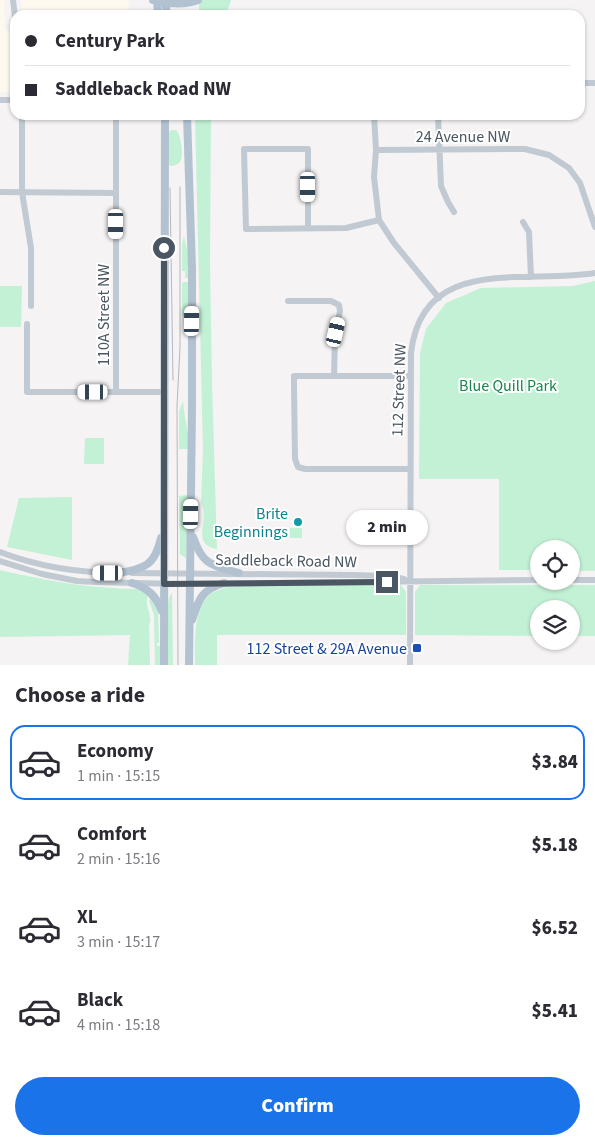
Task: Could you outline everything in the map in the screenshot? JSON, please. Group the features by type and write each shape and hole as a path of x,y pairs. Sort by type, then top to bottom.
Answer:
{"main road":[{"path":"156,0 180,3 198,0"},
{"path":"164,665 165,120"},
{"path":"187,120 192,270 191,530 188,665"},
{"path":"118,573 138,569 151,561 158,549 164,526"},
{"path":"191,530 199,553 208,563 239,572"},
{"path":"189,627 199,599 206,591 224,582"},
{"path":"132,583 143,587 152,594 158,601 164,615"}],"street":[{"path":"22,120 22,192 31,248 31,306"},
{"name":"110A Street NW","path":"116,120 116,392"},
{"path":"374,120 376,150 374,177 379,220 394,243 438,298 457,286 477,280 595,273"},
{"path":"438,120 441,186 454,212"},
{"path":"308,228 308,149 244,149 246,229 346,228 379,220"},
{"name":"24 Avenue NW","path":"376,150 525,149 549,155 569,168 580,183 587,203"},
{"path":"0,192 116,193"},
{"path":"595,199 587,203 595,227"},
{"path":"523,222 530,232 531,277"},
{"name":"112 Street NW","path":"410,665 411,353 415,332 426,312 438,298"},
{"path":"288,301 331,301 339,305 340,311 335,338 334,376"},
{"path":"27,324 27,392 164,392"},
{"path":"410,376 294,376 295,459 298,467 305,469 410,468"},
{"name":"Saddleback Road NW","path":"0,552 59,568 90,572 239,572 389,576 410,580"},
{"name":"Saddleback Road NW","path":"0,561 42,574 77,581 132,583 530,580"},
{"path":"580,580 595,580"}],"shaded area":[{"path":"0,0 4,0 5,29 10,32 10,92 0,92"},
{"path":"21,0 128,0 129,10 22,10"}],"green space":[{"path":"199,0 231,0 228,10 199,10"},
{"path":"195,120 211,120 210,262 217,549 204,542 202,537 204,517 201,503 203,450"},
{"path":"171,130 176,130 178,133 181,141 182,156 179,163 171,166 168,165 168,134"},
{"path":"184,236 188,254 188,278 185,278 185,271 182,271 182,244"},
{"name":"Blue Quill Park","path":"595,281 595,571 580,571 580,540 530,540 530,570 499,570 499,479 419,479 420,353 426,329 446,303 481,288 573,286"},
{"path":"188,282 189,301 187,310 182,317 182,283"},
{"path":"0,286 22,286 21,327 0,327"},
{"path":"183,401 189,449 179,449 179,411"},
{"path":"85,438 104,438 104,464 84,464"},
{"path":"188,495 186,558 180,554 179,496"},
{"path":"72,497 72,560 7,547 19,498"},
{"path":"290,528 302,528 302,538 290,538"},
{"path":"0,570 70,584 141,589 149,594 147,602 150,617 150,665 128,665 130,635 0,637"},
{"path":"228,585 401,585 406,592 406,635 217,635 217,665 195,665 197,619 203,602 208,596"},
{"path":"420,585 530,585 530,590 580,590 580,585 595,585 595,636 580,636 580,600 530,600 530,636 415,635 415,592"},
{"path":"172,592 173,665 168,665 168,604"},
{"path":"150,598 158,611 159,643 157,643 157,646 161,646 161,665 155,665 154,615 149,601"}],"tram line":[{"path":"178,665 177,406 180,347 180,187"},
{"path":"170,188 173,380"}],"place":[{"name":"Brite Beginnings","path":"298,522"},
{"name":"112 Street & 29A Avenue","path":"417,648"}],"route":[{"path":"164,248 164,584 387,582"}]}
